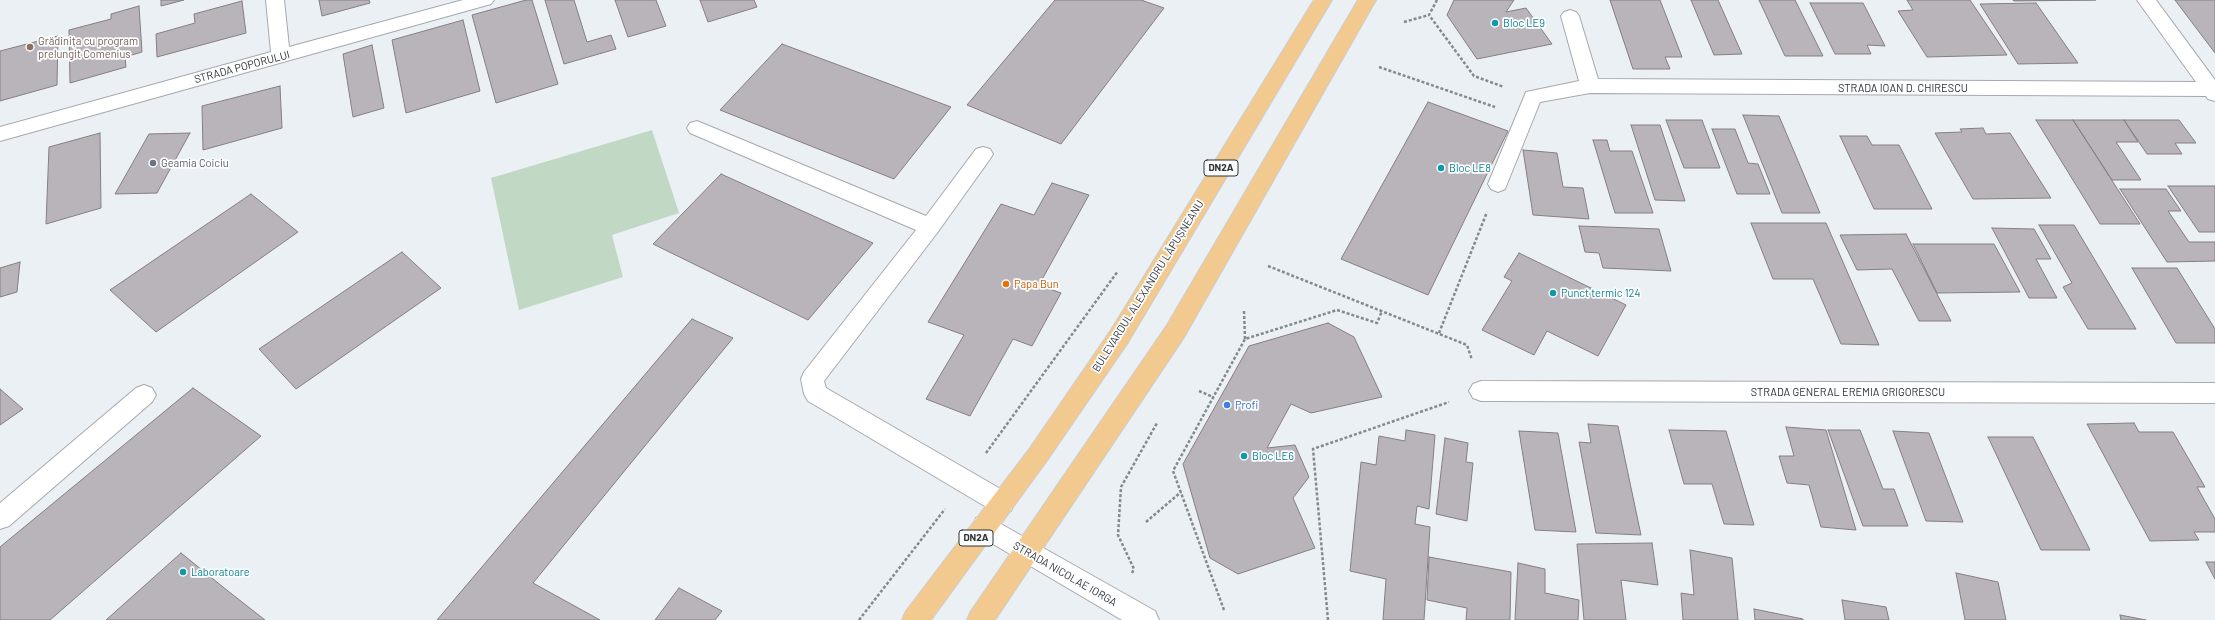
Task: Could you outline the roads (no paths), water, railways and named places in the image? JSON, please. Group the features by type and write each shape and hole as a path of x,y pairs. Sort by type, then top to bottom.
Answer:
{"main road":[{"name":"BULEVARDUL ALEXANDRU LĂPUȘNEANU","path":"915,620 1038,456 1119,337 1323,0"},
{"path":"980,620 1175,332 1367,0"}],"street":[{"path":"275,0 281,56"},
{"name":"STRADA POPORULUI","path":"0,134 485,0"},
{"path":"2146,0 2214,91"},
{"path":"1570,16 1590,86"},
{"name":"STRADA IOAN D. CHIRESCU","path":"1498,184 1533,97 1590,86 2214,91"},
{"path":"697,128 930,227"},
{"path":"983,154 930,227 812,379 816,394 1002,503"},
{"name":"STRADA GENERAL EREMIA GRIGORESCU","path":"1481,391 2215,393"},
{"path":"0,518 144,395"},
{"name":"STRADA NICOLAE IORGA","path":"985,526 1026,552 1146,620"}],"place":[{"name":"Bloc LE9","path":"1495,23"},
{"name":"Grădinița cu program prelungit Comenius","path":"30,47"},
{"name":"Geamia Coiciu","path":"153,163"},
{"name":"Bloc LE8","path":"1441,168"},
{"name":"Papa Bun","path":"1006,284"},
{"name":"Punct termic 124","path":"1553,293"},
{"name":"Profi","path":"1227,405"},
{"name":"Bloc LE6","path":"1244,456"},
{"name":"Laboratoare","path":"183,572"}]}
